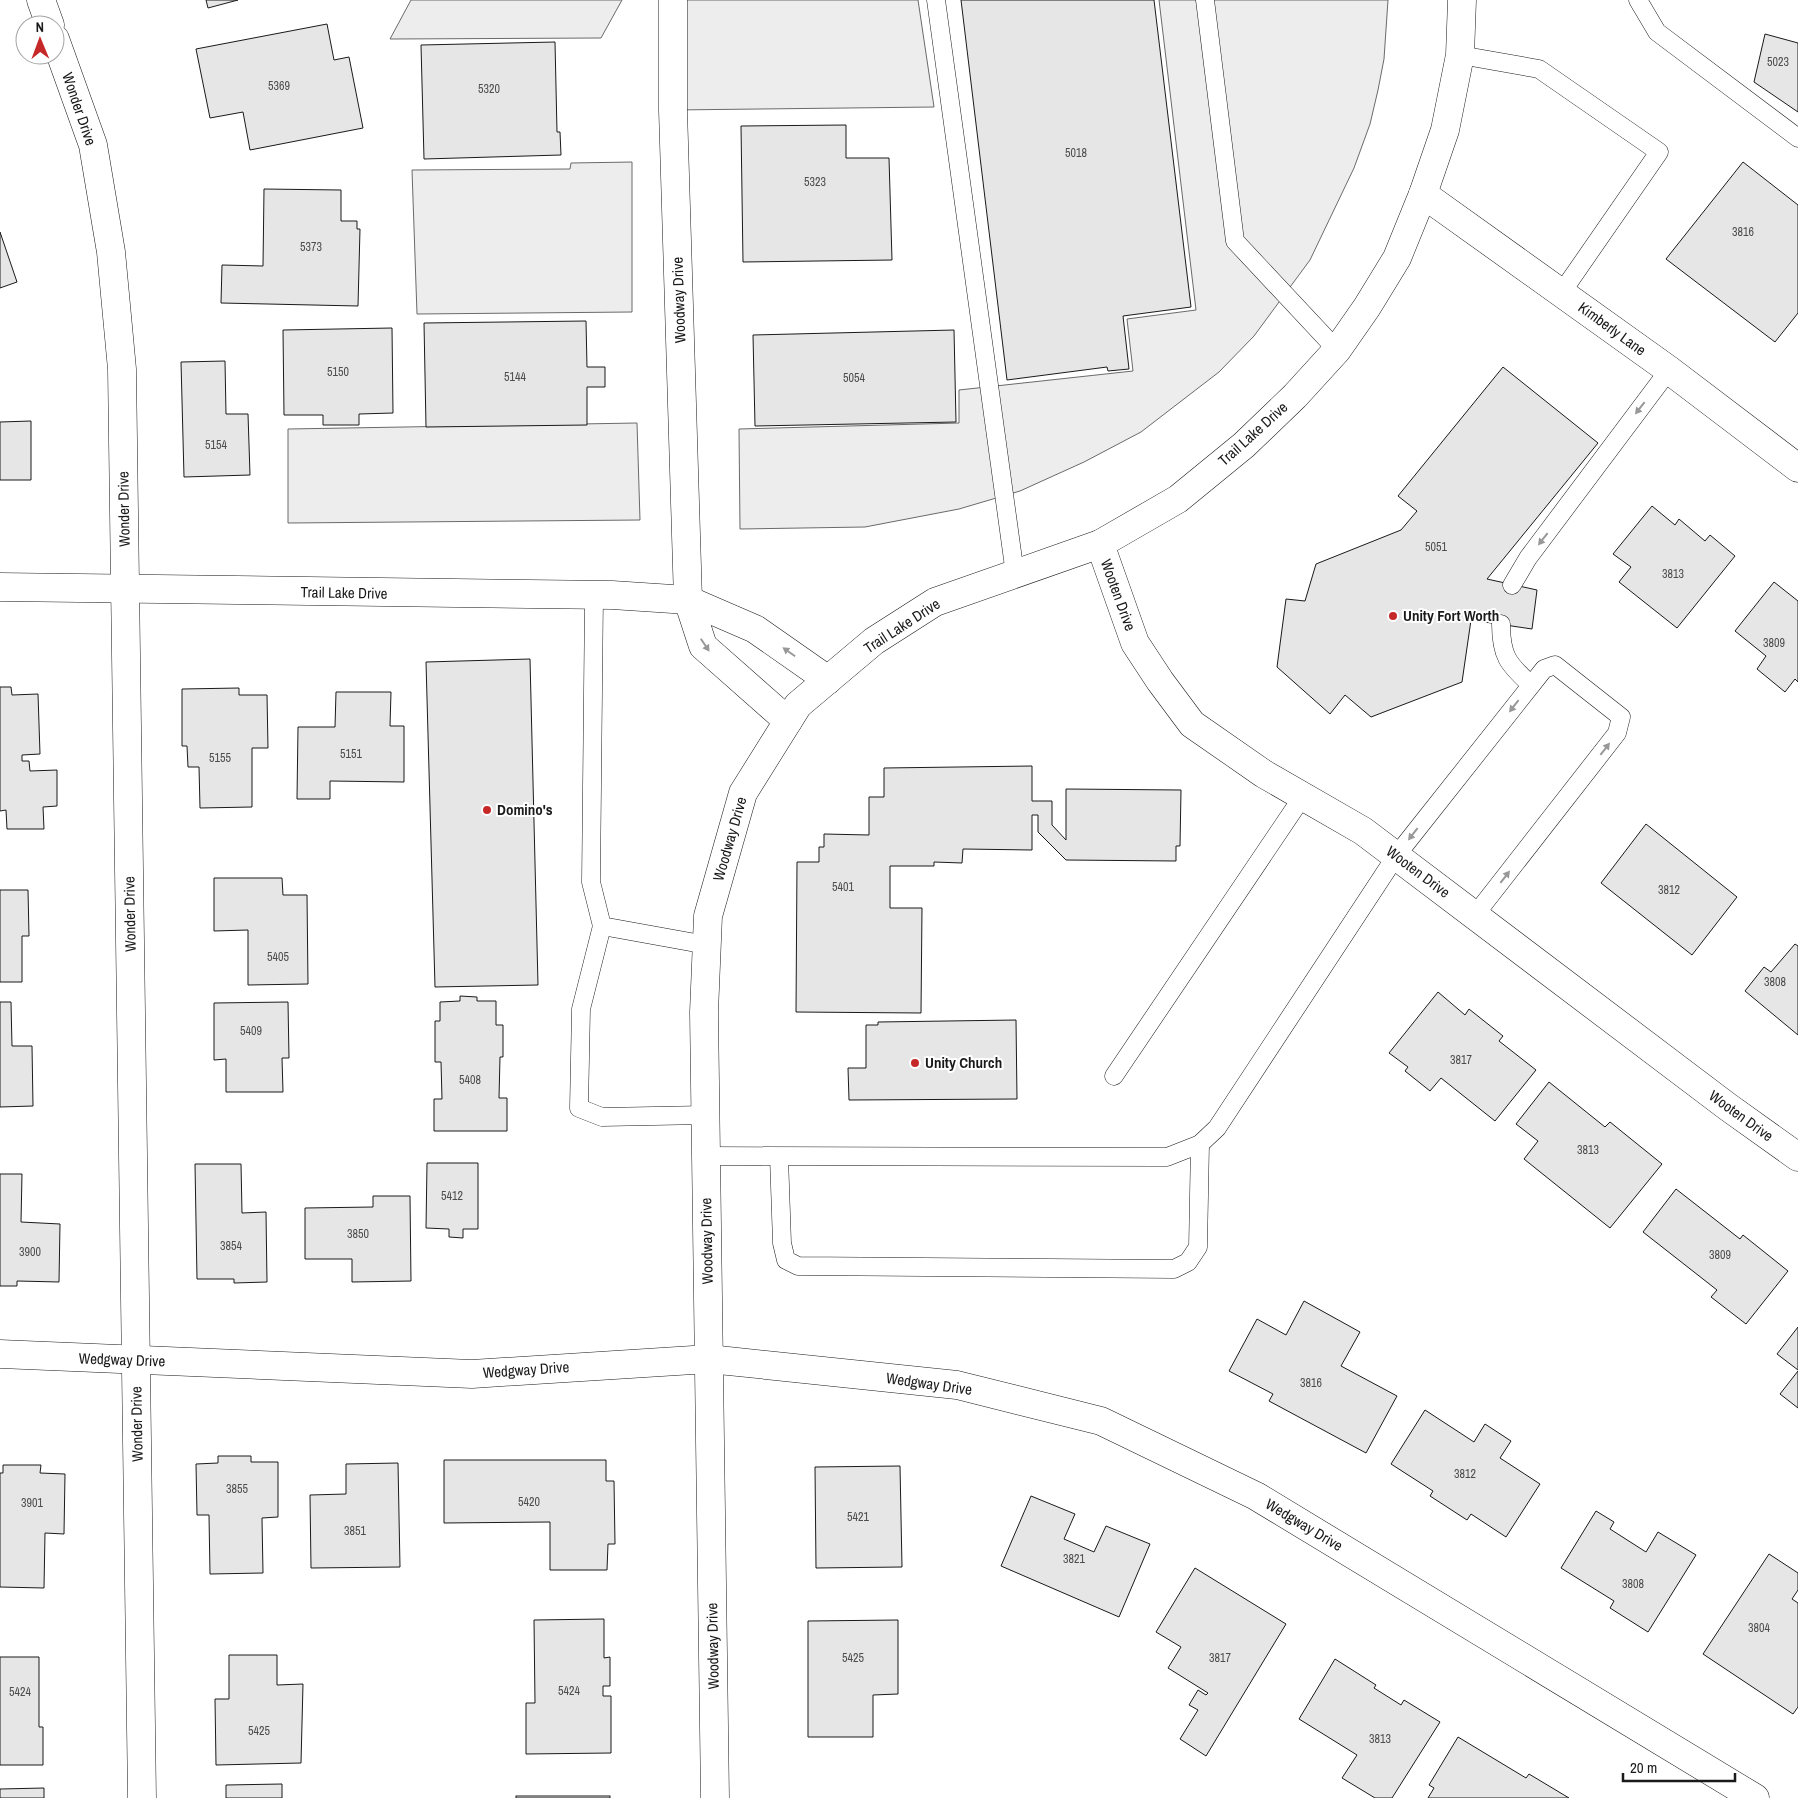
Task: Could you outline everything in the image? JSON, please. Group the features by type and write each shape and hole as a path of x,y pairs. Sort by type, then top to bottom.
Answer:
{"street":[{"path":"41,0 46,15"},
{"name":"Woodway Drive","path":"673,0 674,110 688,600"},
{"name":"Trail Lake Drive","path":"793,713 874,641 935,602 1100,544 1178,499 1244,446 1295,396 1337,350 1367,307 1397,258 1423,194 1445,130 1460,55 1462,0"},
{"name":"Wonder Drive","path":"64,65 93,145 111,252 122,369 142,1798"},
{"name":"Kimberly Lane","path":"1423,194 1669,370 1798,468"},
{"name":"Wooten Drive","path":"1100,544 1135,642 1160,681 1192,724 1264,774 1363,831 1728,1107 1798,1157"},
{"name":"Trail Lake Drive","path":"0,587 594,596 688,600 755,628 828,680"},
{"path":"688,600 704,646 793,713"},
{"name":"Woodway Drive","path":"715,1798 704,1012 708,916 742,793 793,713"},
{"name":"Wedgway Drive","path":"0,1354 472,1374 709,1359 957,1385 1101,1420 1256,1496 1755,1798"}],"lane":[{"path":"936,0 1015,574"},
{"path":"1205,0 1236,241 1337,350"},
{"path":"1638,0 1657,32 1798,138"},
{"path":"1460,55 1539,69 1659,152 1562,292"},
{"path":"1512,585 1528,558 1669,370"},
{"path":"594,596 591,882 602,926 581,1009 579,1108 602,1117 705,1115"},
{"path":"1501,624 1501,646 1509,664 1531,685"},
{"path":"706,1156 1167,1157 1200,1144 1217,1128 1396,856 1544,669 1555,665 1621,717 1617,733 1475,915"},
{"path":"1114,1076 1303,796"},
{"path":"602,926 707,945"},
{"path":"779,1157 782,1244 786,1260 798,1266 1174,1269 1188,1262 1198,1248 1200,1144"}],"shaded area":[{"path":"411,0 622,0 601,38 390,39"},
{"path":"673,0 918,0 934,107 673,110"},
{"path":"1159,0 1388,0 1384,59 1378,90 1370,124 1354,168 1310,260 1254,336 1219,372 1141,432 1084,462 1020,491 959,509 865,527 740,529 739,429 959,423 959,390 1133,371 1127,319 1196,310"},
{"path":"632,162 632,312 417,314 412,170 570,169 571,163"},
{"path":"637,423 640,520 288,523 288,429"}],"building":[{"path":"206,0 238,0 208,8"},
{"path":"961,0 1154,0 1191,307 1123,316 1129,369 1108,371 1107,367 1007,380"},
{"path":"327,24 334,60 349,57 363,128 250,150 243,112 210,118 196,49"},
{"path":"1765,34 1798,43 1798,112 1754,82"},
{"path":"555,42 557,132 560,132 561,155 424,159 421,45"},
{"path":"846,125 846,158 889,158 892,260 743,262 741,126"},
{"path":"1743,162 1798,205 1798,313 1775,342 1666,259"},
{"path":"264,189 341,190 341,221 357,221 357,229 360,229 358,306 221,303 222,265 263,266"},
{"path":"0,232 17,282 0,288"},
{"path":"586,321 587,367 605,367 605,387 587,387 587,425 426,427 424,323"},
{"path":"392,328 393,413 359,414 359,425 323,425 323,415 284,415 283,330"},
{"path":"954,330 956,422 755,426 753,335"},
{"path":"225,361 226,414 248,414 250,475 184,477 181,362"},
{"path":"1503,367 1598,443 1487,579 1537,590 1532,629 1471,620 1462,682 1371,717 1345,695 1330,714 1277,667 1286,599 1305,601 1316,564 1401,530 1417,511 1398,496"},
{"path":"31,421 31,480 0,480 0,422"},
{"path":"1652,506 1675,525 1679,519 1705,541 1710,535 1735,556 1677,628 1619,582 1631,567 1613,554"},
{"path":"1774,582 1798,601 1798,682 1795,679 1785,692 1757,669 1766,656 1735,631"},
{"path":"530,659 538,985 435,987 426,662"},
{"path":"0,687 11,687 12,695 38,694 40,754 22,755 22,761 29,761 30,771 57,770 57,806 43,807 44,829 7,829 6,810 0,811"},
{"path":"239,688 239,695 267,695 268,748 252,748 252,807 200,808 199,767 188,767 187,746 182,746 182,689"},
{"path":"336,692 391,692 390,726 404,726 404,782 330,781 330,799 297,799 298,727 335,727"},
{"path":"1032,766 1032,801 1052,801 1052,825 1066,840 1066,789 1181,790 1180,846 1176,846 1176,861 1066,860 1038,832 1038,815 1032,815 1032,850 963,849 962,863 934,862 934,866 890,866 890,908 922,908 921,1013 796,1012 797,862 819,862 819,847 824,847 824,834 869,835 869,797 884,797 884,768"},
{"path":"1646,824 1737,897 1692,955 1601,883"},
{"path":"214,878 282,878 283,895 307,895 308,984 248,985 248,930 214,931"},
{"path":"0,890 28,890 29,936 22,936 22,982 0,982"},
{"path":"1795,944 1798,946 1798,1035 1745,991 1764,967 1771,972"},
{"path":"1438,992 1465,1015 1469,1009 1503,1036 1499,1041 1536,1070 1495,1121 1441,1078 1430,1091 1405,1071 1408,1067 1389,1053"},
{"path":"460,996 477,997 477,1001 496,1001 496,1025 503,1025 503,1057 500,1057 499,1098 507,1098 507,1131 434,1131 434,1099 442,1099 441,1062 435,1062 435,1021 440,1021 440,1002 460,1001"},
{"path":"0,1002 11,1002 12,1046 32,1046 33,1106 0,1107"},
{"path":"288,1002 289,1058 282,1058 283,1092 226,1092 226,1059 214,1060 214,1003"},
{"path":"1016,1020 1017,1099 849,1100 848,1068 866,1068 866,1025 878,1025 878,1022"},
{"path":"1549,1082 1605,1127 1610,1122 1662,1164 1610,1228 1524,1159 1538,1141 1516,1124"},
{"path":"427,1163 478,1163 478,1229 463,1229 463,1238 449,1237 449,1229 426,1228"},
{"path":"195,1164 241,1164 242,1213 266,1212 267,1282 234,1283 234,1279 197,1279"},
{"path":"0,1174 22,1174 21,1222 60,1224 59,1282 17,1281 17,1286 0,1286"},
{"path":"1676,1189 1740,1239 1743,1235 1788,1271 1746,1324 1711,1297 1717,1290 1643,1232"},
{"path":"373,1196 410,1196 411,1281 352,1282 352,1259 305,1259 305,1208 373,1207"},
{"path":"1304,1301 1360,1332 1341,1366 1397,1396 1366,1453 1269,1401 1273,1394 1229,1371 1257,1319 1286,1335"},
{"path":"1798,1327 1798,1370 1777,1354"},
{"path":"1798,1371 1798,1408 1780,1394"},
{"path":"1425,1410 1474,1442 1485,1424 1511,1441 1500,1458 1540,1484 1506,1537 1471,1514 1467,1520 1430,1496 1433,1491 1391,1464"},
{"path":"218,1456 251,1456 251,1462 278,1462 278,1517 262,1518 263,1573 210,1574 209,1515 197,1515 196,1464 218,1463"},
{"path":"444,1460 606,1460 606,1481 614,1481 615,1544 608,1544 607,1570 550,1570 550,1522 444,1523"},
{"path":"398,1463 400,1567 311,1568 310,1495 346,1494 346,1464"},
{"path":"3,1465 41,1465 40,1473 65,1474 64,1534 45,1533 44,1588 0,1587 0,1473 3,1473"},
{"path":"900,1466 902,1567 816,1568 815,1467"},
{"path":"1031,1496 1075,1514 1064,1539 1094,1552 1106,1526 1150,1544 1119,1617 1001,1566"},
{"path":"1596,1511 1614,1522 1610,1529 1646,1552 1658,1532 1696,1555 1648,1632 1610,1608 1614,1601 1561,1568"},
{"path":"1769,1554 1798,1573 1798,1590 1792,1599 1798,1603 1798,1707 1793,1714 1703,1654"},
{"path":"1195,1568 1286,1624 1206,1756 1180,1739 1198,1710 1189,1705 1198,1690 1206,1695 1208,1693 1168,1668 1181,1647 1156,1632"},
{"path":"604,1619 604,1658 610,1657 610,1686 603,1686 603,1696 611,1696 611,1753 526,1754 526,1703 535,1703 534,1620"},
{"path":"898,1620 898,1694 873,1695 873,1737 808,1737 808,1621"},
{"path":"229,1655 277,1655 277,1685 303,1684 301,1763 216,1765 215,1699 229,1699"},
{"path":"0,1657 39,1657 39,1727 43,1727 43,1765 0,1765"},
{"path":"1335,1659 1376,1685 1374,1688 1401,1705 1404,1700 1440,1722 1392,1798 1375,1798 1342,1778 1357,1755 1299,1719"},
{"path":"1458,1737 1526,1778 1529,1774 1569,1798 1428,1798 1434,1788 1429,1785"},
{"path":"282,1784 282,1798 226,1798 226,1785"},
{"path":"44,1788 44,1798 0,1798 0,1789"},
{"path":"516,1796 610,1796 610,1798 516,1798"}],"place":[{"name":"Unity Fort Worth","path":"1393,616"},
{"name":"Domino's","path":"487,810"},
{"name":"Unity Church","path":"915,1063"}]}
